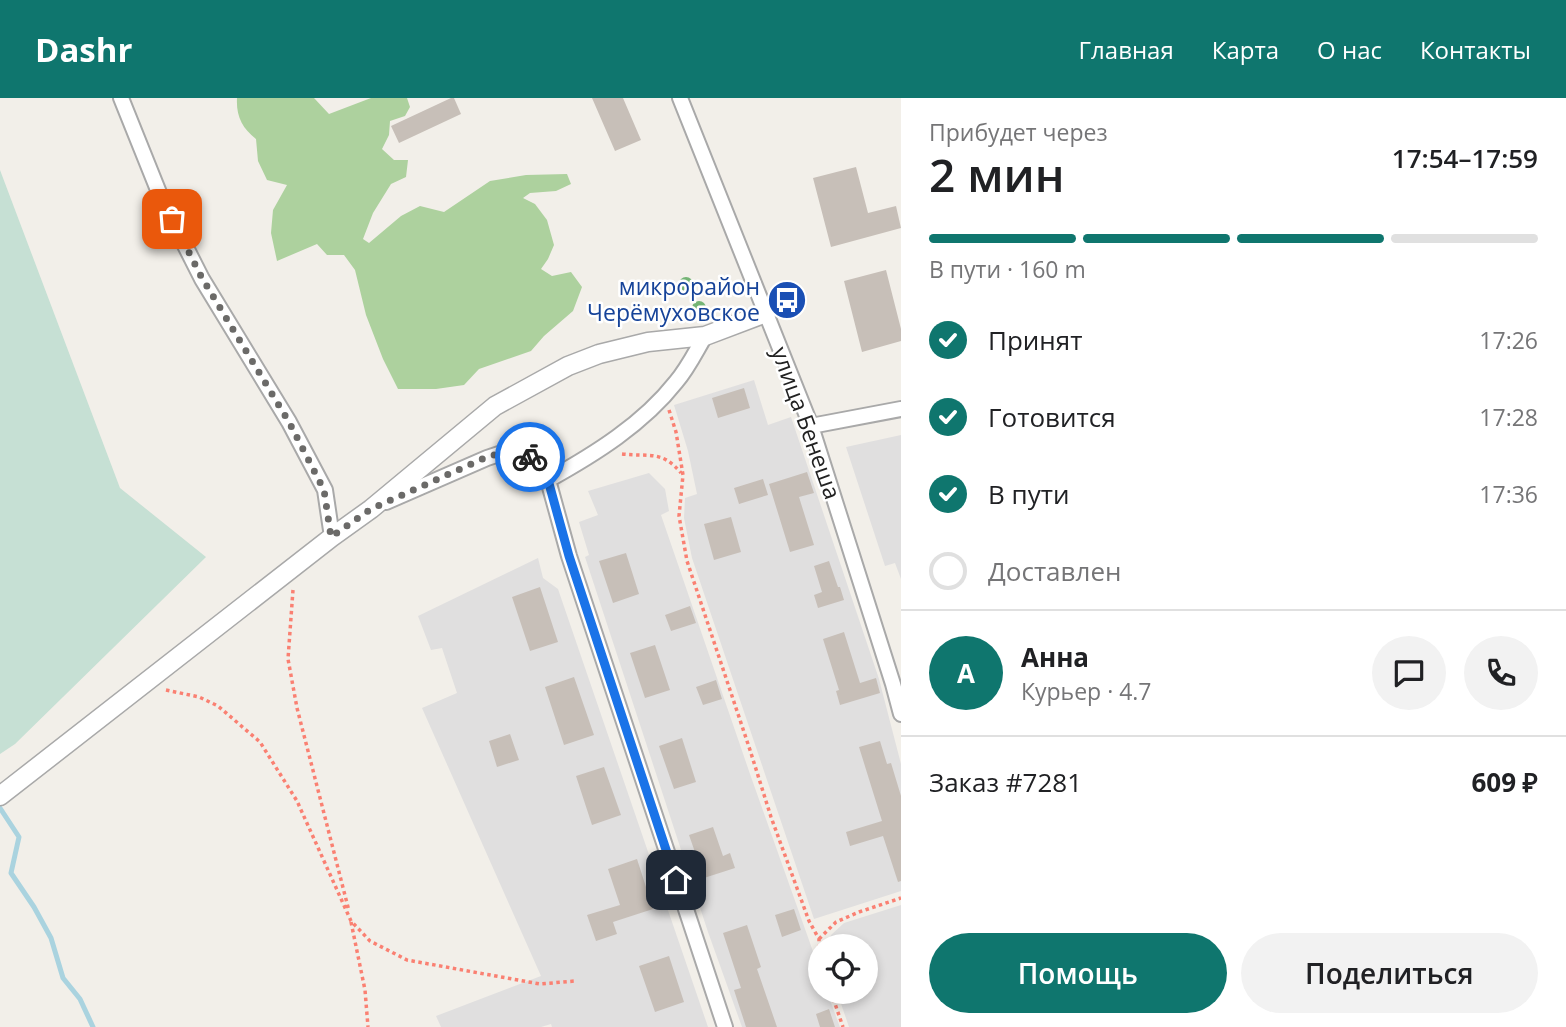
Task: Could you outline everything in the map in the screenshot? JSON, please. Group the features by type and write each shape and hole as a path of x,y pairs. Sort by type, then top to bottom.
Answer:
{"street":[{"path":"121,98 162,200 202,278 289,422 324,490 331,537"},
{"name":"улица Бенеша","path":"680,98 811,426 901,714"},
{"path":"0,796 331,537 371,509 495,406 568,366 599,354 648,342 705,336 766,313"},
{"path":"548,480 627,429 677,381 705,336"},
{"path":"811,426 901,409"},
{"path":"371,509 487,457 514,449 536,460 548,480 569,556 725,1027"}],"path":[{"path":"664,395 676,432 683,475 679,516 687,561 771,817 816,934"},
{"path":"595,452 662,457 683,475"},
{"path":"294,566 288,659 297,708 351,921 365,990 368,1027"},
{"path":"142,685 200,697 218,706 260,742 297,801 351,921 370,941 407,960 540,984 575,981"},
{"path":"824,934 836,922 901,898"},
{"path":"835,1004 843,1027"}],"shaded area":[{"path":"754,380 768,425 791,417 879,679 901,764 901,891 814,919 692,558 684,518 685,498 697,494 674,405"},
{"path":"901,435 901,579 895,563 885,566 846,447"},
{"path":"649,473 665,489 669,511 661,515 808,937 808,1004 831,1004 840,1027 742,1027 708,932 585,557 589,555 579,522 598,515 588,491"},
{"path":"538,558 543,578 558,589 708,1027 552,1027 551,1024 541,1027 441,1027 436,1016 541,976 422,708 457,693 442,648 431,650 418,616"},
{"path":"901,905 901,1027 849,1027 841,1004 878,1004 878,934 832,934 844,923"}],"green space":[{"path":"237,98 314,98 329,114 371,98 407,98 410,107 405,116 390,121 389,135 382,149 394,160 408,160 406,177 391,184 373,213 363,239 369,243 401,216 420,206 444,212 490,181 526,175 567,174 571,184 556,191 530,193 523,198 535,204 547,220 554,245 541,269 552,276 571,272 582,287 573,311 531,351 479,369 464,385 436,389 398,389 366,315 355,270 344,255 327,255 317,244 277,261 271,233 273,210 287,185 267,180 258,161 256,139 239,116"},
{"path":"0,170 120,488 206,557 15,744 0,754"}],"building":[{"path":"454,98 461,114 399,143 391,126"},
{"path":"592,98 623,98 641,140 615,151"},
{"path":"856,167 868,213 896,206 901,228 831,247 813,178"},
{"path":"886,270 901,329 901,341 862,352 844,281"},
{"path":"744,388 750,408 718,418 712,398"},
{"path":"807,472 814,493 799,497 814,545 790,552 769,484"},
{"path":"763,479 768,495 739,504 734,488"},
{"path":"731,517 741,552 714,560 704,524"},
{"path":"626,553 639,594 613,603 599,561"},
{"path":"829,561 844,600 818,608 814,595 822,592 814,566"},
{"path":"540,587 558,642 530,651 512,597"},
{"path":"690,606 696,623 671,631 665,615"},
{"path":"844,632 860,683 876,678 880,693 840,705 836,691 839,690 823,639"},
{"path":"655,645 670,690 645,698 630,653"},
{"path":"574,677 594,735 564,745 545,687"},
{"path":"716,680 722,699 703,705 696,687"},
{"path":"510,734 519,760 497,767 489,741"},
{"path":"682,738 696,782 674,789 659,746"},
{"path":"880,741 887,764 891,763 901,796 901,881 898,882 883,836 850,846 846,832 882,821 859,747"},
{"path":"604,767 621,815 592,825 576,776"},
{"path":"713,827 723,856 730,853 735,868 704,878 689,835"},
{"path":"637,859 653,909 613,922 617,934 596,941 587,915 620,905 608,869"},
{"path":"794,909 801,930 782,937 775,915"},
{"path":"747,925 761,967 757,969 777,1027 746,1027 734,990 741,988 723,933"},
{"path":"669,956 684,1002 655,1012 639,966"},
{"path":"829,1009 835,1027 820,1027 816,1014"}],"waterway":[{"path":"0,808 19,837 11,873 51,938 63,978 80,999 93,1027"}],"way so far":[{"path":"172,219 202,278 289,422 324,490 331,537 371,509 487,457 514,449 530,457"}],"place":[{"name":"микрорайон Черёмуховское","path":"787,300"}],"route":[{"path":"530,457 536,460 548,480 569,556 676,880"}]}
